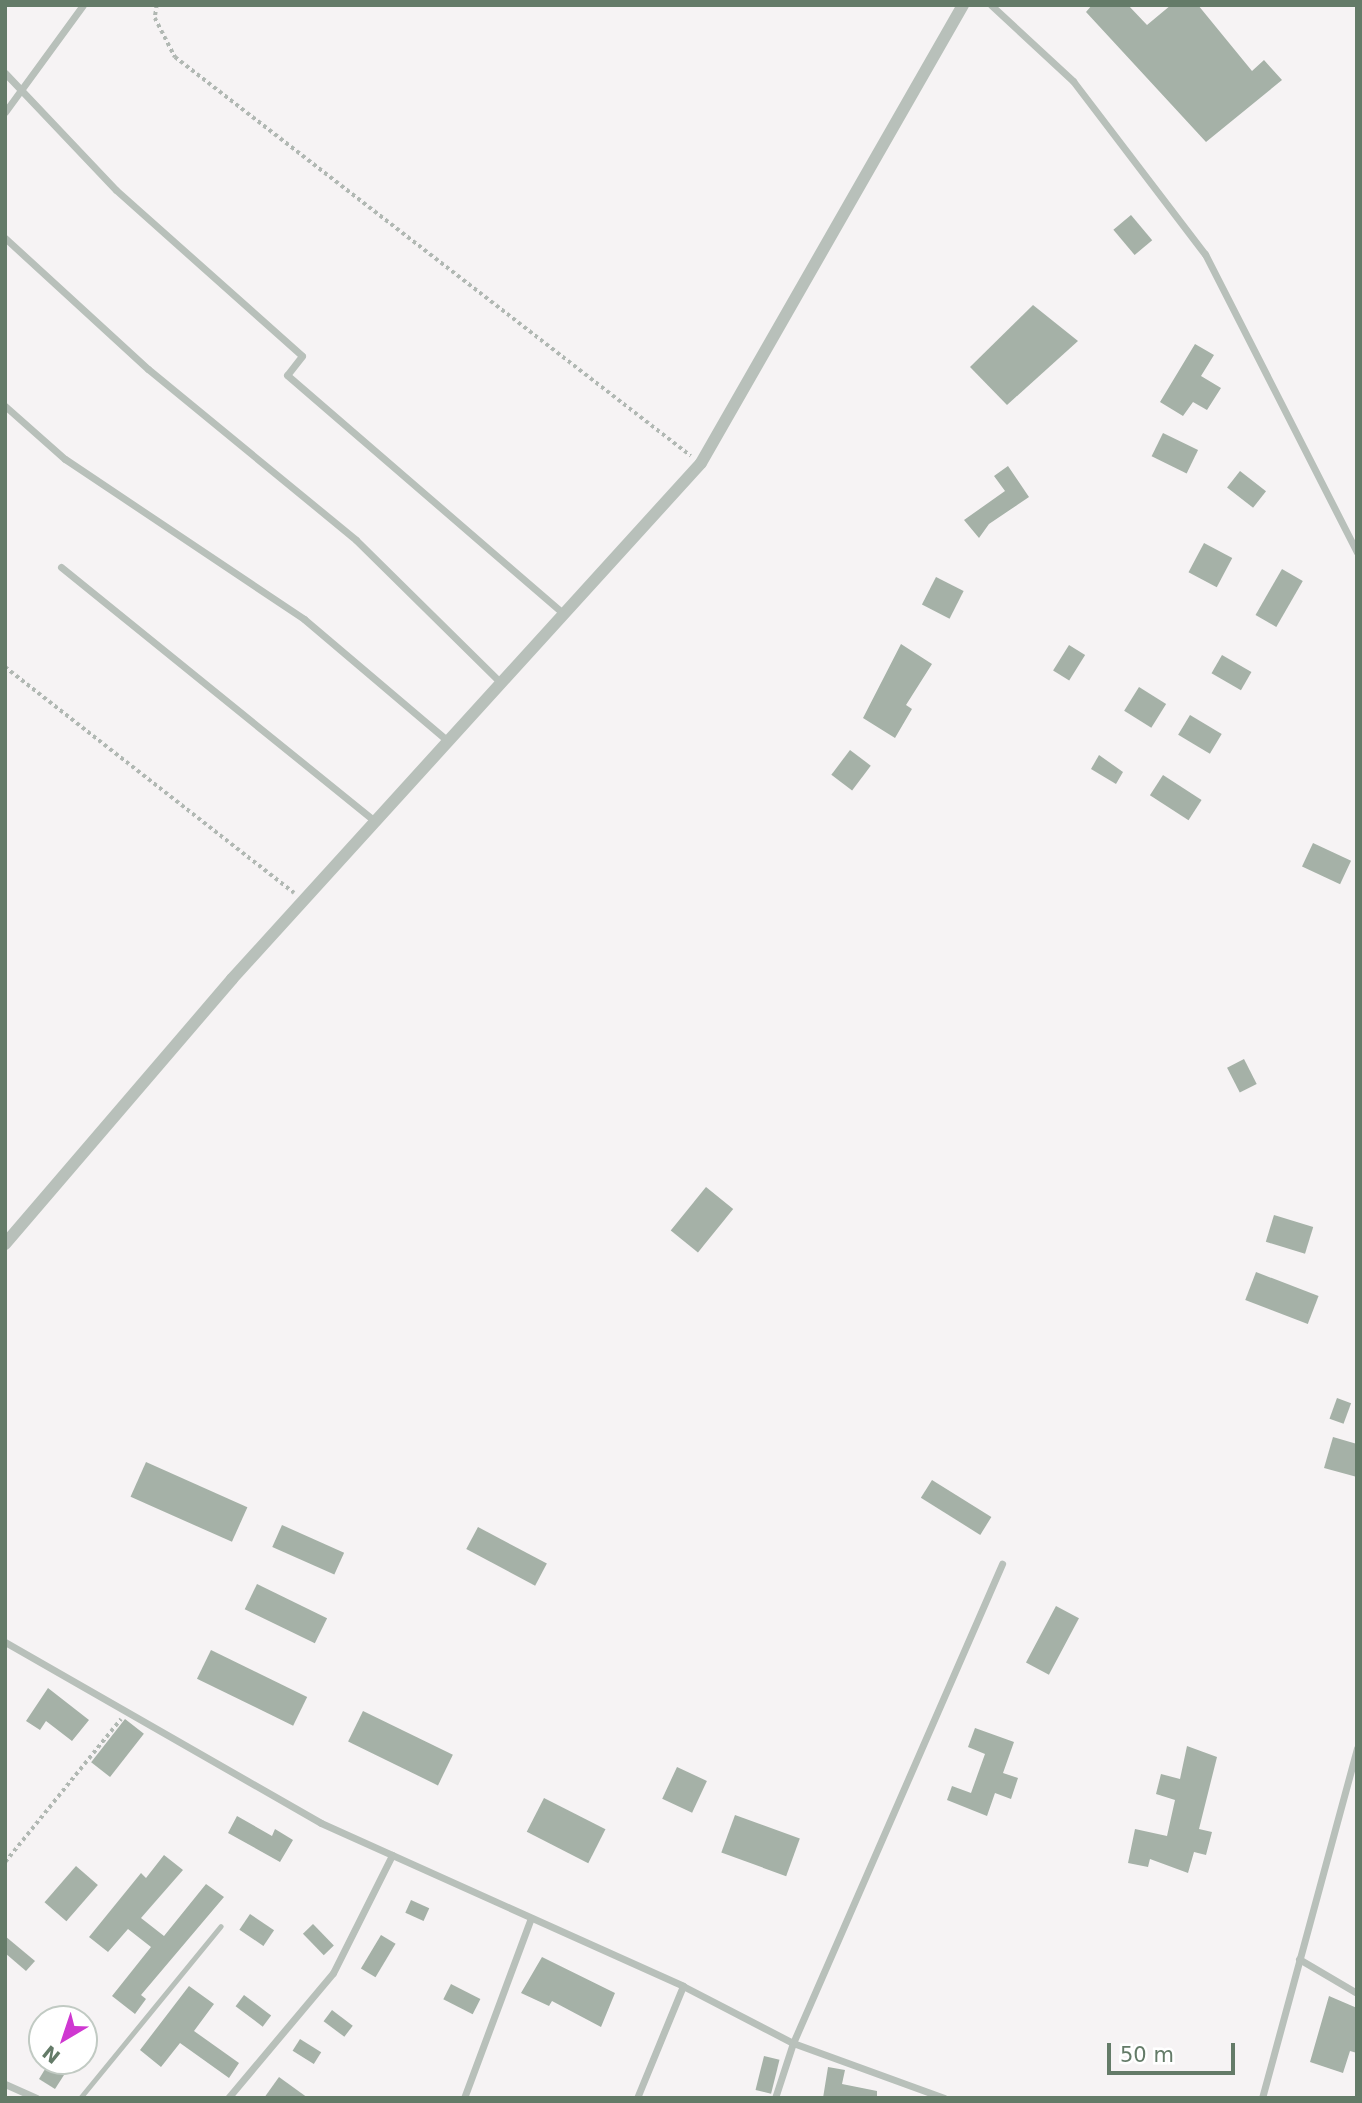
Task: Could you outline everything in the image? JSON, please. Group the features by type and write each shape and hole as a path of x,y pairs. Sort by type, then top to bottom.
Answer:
{"street":[{"path":"5,112 83,5"},
{"path":"5,1244 303,901 701,463 963,5"},
{"path":"991,5 1073,81 1205,254 1357,552"},
{"path":"5,73 116,190 302,356 288,375 564,614"},
{"path":"5,238 148,369 356,540 501,683"},
{"path":"5,406 65,459 303,619 448,741"},
{"path":"61,567 375,821"},
{"path":"775,2098 793,2043 1002,1564"},
{"path":"5,1642 128,1710 321,1823 683,1986 793,2043 944,2098"},
{"path":"1262,2098 1357,1748"},
{"path":"228,2098 333,1973 392,1855"},
{"path":"464,2098 531,1917"},
{"path":"1299,1959 1357,1993"},
{"path":"636,2098 683,1986"},
{"path":"5,2084 37,2098"}],"lane":[{"path":"80,2098 222,1926"}],"path":[{"path":"157,5 155,18 175,57 701,463"},
{"path":"5,667 303,901"},
{"path":"5,1862 128,1710"}],"building":[{"path":"1092,5 1128,5 1147,25 1171,5 1198,5 1252,71 1264,60 1282,80 1206,142 1086,12"},
{"path":"1131,215 1152,240 1135,255 1113,230"},
{"path":"1033,305 1078,341 1007,405 970,367"},
{"path":"1195,344 1214,355 1201,376 1221,388 1207,410 1193,402 1183,416 1160,402"},
{"path":"1163,433 1198,450 1187,473 1152,456"},
{"path":"1008,466 1029,497 989,524 979,538 964,520 1005,491 994,476"},
{"path":"1240,471 1266,491 1253,508 1227,488"},
{"path":"1204,543 1232,558 1217,587 1189,572"},
{"path":"1282,569 1303,581 1276,627 1256,615"},
{"path":"936,577 964,591 950,619 922,605"},
{"path":"901,644 932,664 906,705 912,709 895,738 863,718"},
{"path":"1069,645 1085,655 1069,681 1053,670"},
{"path":"1222,655 1251,672 1241,690 1212,673"},
{"path":"1139,687 1166,704 1151,728 1124,711"},
{"path":"1190,715 1222,734 1210,754 1178,735"},
{"path":"850,750 871,766 852,790 831,775"},
{"path":"1099,755 1123,772 1116,784 1091,769"},
{"path":"1163,775 1202,800 1189,820 1150,795"},
{"path":"1313,843 1351,861 1340,884 1302,867"},
{"path":"1244,1059 1257,1084 1240,1093 1227,1068"},
{"path":"706,1187 733,1209 698,1253 671,1231"},
{"path":"1274,1215 1313,1227 1305,1254 1266,1242"},
{"path":"1256,1272 1319,1296 1308,1324 1245,1300"},
{"path":"1337,1398 1351,1403 1344,1424 1329,1419"},
{"path":"1333,1437 1357,1444 1357,1477 1324,1468"},
{"path":"146,1462 247,1507 232,1542 131,1497"},
{"path":"932,1480 991,1517 980,1535 921,1498"},
{"path":"282,1525 344,1553 334,1575 272,1547"},
{"path":"478,1527 547,1564 535,1586 466,1549"},
{"path":"257,1584 327,1618 315,1643 245,1609"},
{"path":"1056,1606 1079,1618 1049,1675 1026,1663"},
{"path":"211,1650 307,1697 293,1726 197,1679"},
{"path":"48,1688 89,1720 72,1741 46,1721 40,1730 26,1721"},
{"path":"363,1711 453,1755 438,1785 348,1742"},
{"path":"125,1719 144,1734 110,1777 91,1762"},
{"path":"975,1728 1014,1742 1003,1773 1018,1778 1011,1799 995,1793 987,1816 947,1800 952,1786 971,1793 985,1754 968,1747"},
{"path":"1187,1746 1217,1757 1199,1829 1212,1832 1206,1855 1194,1852 1188,1873 1150,1859 1148,1867 1128,1863 1135,1829 1167,1836 1175,1800 1156,1794 1161,1774 1180,1779"},
{"path":"677,1767 707,1781 692,1813 662,1799"},
{"path":"544,1798 605,1829 588,1863 527,1832"},
{"path":"735,1815 800,1839 786,1876 721,1853"},
{"path":"237,1816 272,1836 275,1829 293,1840 280,1862 228,1833"},
{"path":"164,1855 183,1870 141,1918 164,1936 206,1884 224,1897 141,1995 146,1999 135,2014 112,1996 151,1947 128,1929 108,1952 89,1937 141,1873 146,1878"},
{"path":"76,1866 98,1885 66,1921 45,1902"},
{"path":"411,1900 429,1908 424,1921 405,1913"},
{"path":"250,1914 274,1930 263,1946 239,1930"},
{"path":"313,1924 334,1946 324,1955 303,1934"},
{"path":"381,1935 396,1944 375,1977 361,1968"},
{"path":"5,1936 35,1961 26,1971 5,1953"},
{"path":"542,1957 615,1993 601,2027 552,2001 549,2006 521,1993"},
{"path":"451,1984 480,1999 473,2014 443,1999"},
{"path":"189,1986 214,2004 194,2031 239,2063 229,2078 180,2043 161,2067 140,2050"},
{"path":"244,1995 271,2015 263,2027 236,2006"},
{"path":"1329,1996 1357,2008 1357,2053 1350,2051 1343,2073 1310,2062"},
{"path":"332,2010 353,2026 344,2037 324,2021"},
{"path":"300,2039 321,2052 314,2064 293,2051"},
{"path":"764,2056 780,2060 771,2094 756,2090"},
{"path":"828,2067 845,2070 842,2084 877,2091 877,2098 823,2098"},
{"path":"41,2075 64,2075 55,2089 39,2079"},
{"path":"279,2077 308,2098 264,2098"}]}
